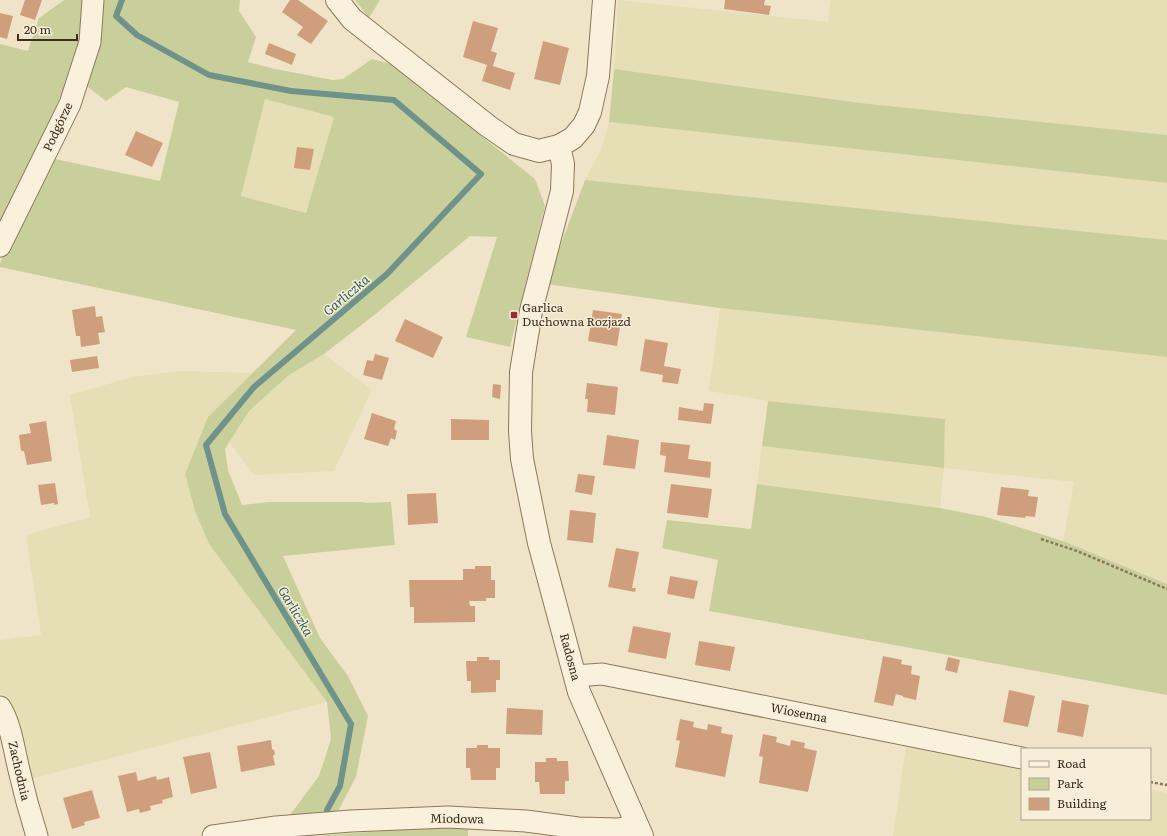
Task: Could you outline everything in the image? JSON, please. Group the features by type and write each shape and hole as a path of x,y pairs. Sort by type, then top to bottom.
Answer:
{"street":[{"name":"Podgórze","path":"0,246 70,104 90,42 94,0"},
{"path":"337,0 352,19 488,126 514,144 539,151 559,146 573,138 584,125 590,112 598,76 604,0"},
{"name":"Radosna","path":"559,146 563,164 562,191 531,311 521,372 520,431 524,470 540,548 579,692 639,830"},
{"name":"Wiosenna","path":"575,676 602,674 1021,758"},
{"name":"Zachodnia","path":"0,707 4,713 12,740 26,802 37,836"},
{"name":"Miodowa","path":"213,836 276,827 351,821 448,817 526,821 578,828 639,830"}],"path":[{"path":"1041,539 1077,551 1167,588"},
{"path":"1151,782 1167,785"}],"shaded area":[{"path":"618,0 828,22 831,0 1167,0 1167,135 860,103 614,69"},
{"path":"265,99 334,117 306,213 241,196"},
{"path":"609,122 1167,183 1167,240 585,180 601,150"},
{"path":"720,308 1167,357 1167,584 1063,541 1074,482 944,468 945,419 768,401 709,391"},
{"path":"324,354 372,390 334,471 254,475 229,442 249,411 289,375"},
{"path":"178,371 253,373 208,417 185,474 195,511 209,544 327,702 26,780 7,703 0,691 0,640 41,635 26,535 90,517 70,395 133,377"},
{"path":"762,446 944,468 940,508 757,484"},
{"path":"907,740 1021,764 1021,820 1151,820 1151,789 1167,793 1167,836 893,836"}],"green space":[{"path":"64,0 87,0 82,42 47,130 0,234 0,44 28,51 39,18"},
{"path":"102,0 240,0 239,11 256,37 248,62 275,69 333,80 343,79 372,59 391,64 535,179 545,206 510,347 466,337 497,237 470,236 373,316 324,354 289,375 249,411 225,449 228,470 242,505 269,502 391,502 395,545 283,556 320,638 348,676 368,716 356,777 336,815 287,819 319,776 331,739 327,702 209,544 195,511 185,474 208,417 296,330 0,267 0,263 50,158 160,181 179,102 126,87 106,101 88,87 98,50","holes":["265,99 334,117 306,213 241,196"]},
{"path":"355,0 380,0 369,18"},
{"path":"614,69 860,103 1167,135 1167,183 609,122"},
{"path":"585,180 1167,240 1167,357 720,308 546,284"},
{"path":"768,401 945,419 944,468 762,446"},
{"path":"757,484 940,508 986,517 1063,541 1167,584 1167,695 709,611 718,560 662,548 667,520 751,529"},
{"path":"468,825 468,836 315,836"}],"building":[{"path":"25,0 42,0 35,20 20,15"},
{"path":"290,0 298,0 328,21 311,44 297,35 303,27 282,12"},
{"path":"725,0 765,0 764,5 771,6 769,15 724,9"},
{"path":"0,13 13,16 7,39 0,37"},
{"path":"473,21 498,28 491,51 497,53 493,66 515,73 510,90 482,81 487,65 463,57"},
{"path":"543,41 569,48 560,85 534,79"},
{"path":"269,43 296,54 292,65 265,54"},
{"path":"136,131 163,143 152,167 125,155"},
{"path":"297,147 314,149 310,170 294,168"},
{"path":"95,306 96,317 102,316 105,332 98,333 100,344 81,347 80,336 76,336 72,310"},
{"path":"593,310 622,314 617,346 588,341"},
{"path":"405,319 443,337 433,358 395,341"},
{"path":"645,339 668,343 664,366 681,369 678,384 662,382 663,375 640,371"},
{"path":"375,354 389,358 382,380 363,375 367,360 373,361"},
{"path":"97,356 99,368 72,372 70,360"},
{"path":"587,383 618,387 615,415 587,412 588,399 585,399"},
{"path":"493,384 501,385 500,399 492,397"},
{"path":"704,403 714,404 711,424 678,420 679,407 703,411"},
{"path":"372,413 396,421 394,429 397,431 395,440 391,438 388,446 364,439"},
{"path":"451,419 489,420 489,440 451,440"},
{"path":"46,421 52,461 27,465 24,451 21,451 19,435 31,433 29,424"},
{"path":"607,435 639,440 635,469 603,465"},
{"path":"661,442 690,445 688,459 711,462 710,478 664,472 666,456 660,455"},
{"path":"578,474 595,476 592,495 575,492"},
{"path":"55,483 58,504 54,505 54,503 41,505 38,485"},
{"path":"671,484 712,489 708,518 667,513"},
{"path":"1001,487 1029,490 1028,496 1038,497 1035,517 1026,516 1025,518 997,515"},
{"path":"436,493 438,523 408,525 407,494"},
{"path":"570,510 596,513 593,543 567,540"},
{"path":"616,548 639,552 632,588 636,588 635,592 608,587"},
{"path":"475,566 491,566 491,580 495,580 495,598 486,598 486,601 469,601 470,606 475,606 475,622 414,623 414,607 410,607 409,580 463,580 463,569 475,569"},
{"path":"670,576 698,581 694,599 667,594"},
{"path":"633,626 671,633 666,659 628,652"},
{"path":"699,641 735,647 730,671 695,665"},
{"path":"883,656 902,660 901,664 912,666 911,674 920,676 916,700 896,694 893,706 874,702"},
{"path":"477,657 489,657 489,660 500,660 500,680 496,680 496,692 471,693 471,681 467,681 466,661 477,661"},
{"path":"948,657 960,660 957,673 945,670"},
{"path":"1009,690 1035,696 1028,727 1003,722"},
{"path":"1062,700 1089,705 1083,737 1057,732"},
{"path":"507,708 543,710 542,735 506,734"},
{"path":"680,719 694,722 693,727 707,730 708,724 722,727 721,733 733,735 725,777 675,767 680,741 676,740"},
{"path":"763,734 777,737 776,742 790,746 791,740 805,743 804,748 817,751 808,792 759,783 763,757 759,756"},
{"path":"271,740 272,749 274,750 275,754 273,756 275,765 241,772 237,746"},
{"path":"477,745 488,745 488,748 500,748 500,768 496,768 496,780 471,780 470,768 466,768 466,748 477,748"},
{"path":"210,752 217,788 191,794 183,757"},
{"path":"546,758 557,758 557,761 568,761 569,781 565,781 565,794 540,794 539,782 535,782 535,762 546,762"},
{"path":"136,772 138,781 156,776 157,780 169,777 173,797 162,800 163,803 150,806 151,810 140,813 139,809 127,812 118,776"},
{"path":"92,790 100,818 84,822 85,825 72,829 63,798"}],"waterway":[{"name":"Garliczka","path":"122,0 116,16 137,35 209,75 291,91 394,100 481,174 387,274 254,387 206,445 225,514 351,724 340,786 327,810"}],"place":[{"name":"Garlica Duchowna Rozjazd","path":"514,315"}]}
